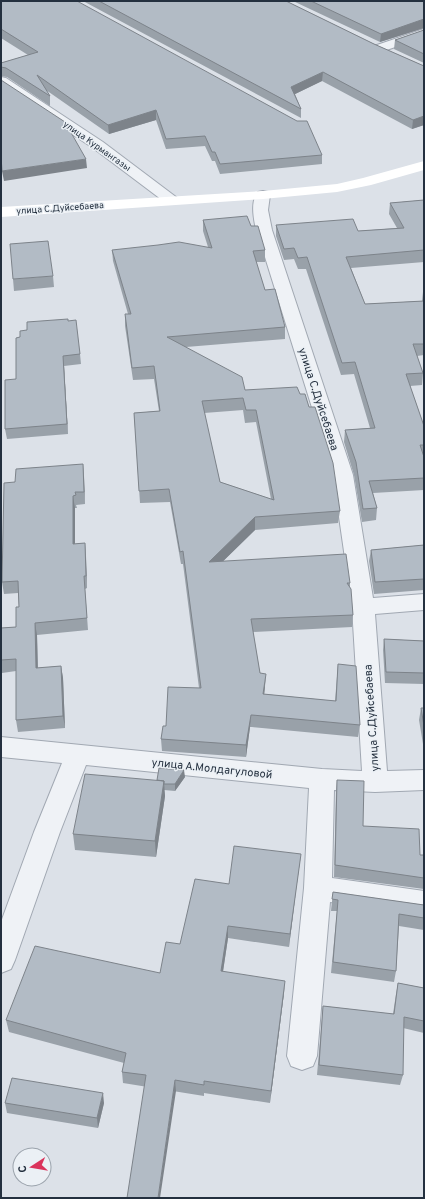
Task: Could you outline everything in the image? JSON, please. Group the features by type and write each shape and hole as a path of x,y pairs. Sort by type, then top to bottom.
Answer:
{"street":[{"path":"378,49 424,33"},
{"path":"364,42 398,58"},
{"name":"улица Курмангазы","path":"1,81 98,145 171,200"},
{"name":"улица С.Дуйсебаева","path":"1,212 263,195 337,188 366,182 424,165"},
{"name":"улица С.Дуйсебаева","path":"263,195 260,204 260,216 343,475 363,607 375,782"},
{"path":"363,607 424,602"},
{"name":"улица А.Молдагуловой","path":"1,746 322,779 375,782 424,780"},
{"path":"1,960 47,832 78,754"},
{"path":"302,1056 318,888 322,779"},
{"path":"318,888 424,903"}],"building":[{"path":"1,1 77,1 297,121 307,121 322,155 220,164 215,152 212,152 205,136 166,139 156,110 108,125 37,75 50,96 6,68 1,67 1,63 38,52 1,29"},
{"path":"99,1 286,1 374,44 424,66 424,116 413,120 323,72 291,87 301,109"},
{"path":"311,1 424,1 424,19 381,34"},
{"path":"424,30 424,54 395,40"},
{"path":"1,80 65,122 86,159 2,171"},
{"path":"424,200 424,250 346,257 365,304 424,301 424,344 413,344 423,373 406,374 424,426 424,445 420,445 424,457 424,478 369,481 377,508 363,509 356,462 345,430 375,428 355,362 342,363 307,257 298,258 294,248 284,249 276,225 353,219 358,231 404,228 390,203"},
{"path":"247,216 251,226 258,226 265,250 253,251 265,290 275,289 285,327 167,337 242,377 245,390 297,387 300,394 305,394 309,407 315,407 333,463 340,511 255,517 209,562 346,554 350,583 347,583 351,589 353,615 251,619 260,673 266,674 263,694 336,701 338,664 356,666 360,725 251,715 246,745 161,739 163,726 166,726 168,687 201,688 183,551 180,552 169,489 139,491 134,413 160,411 154,366 132,368 125,314 131,314 112,250 179,242 212,248 203,220","holes":["243,398 246,410 256,410 274,500 220,482 202,401"]},
{"path":"48,241 53,276 13,279 10,244"},
{"path":"68,319 68,321 76,320 80,354 63,356 67,424 5,429 5,380 16,379 16,338 20,337 20,331 27,330 27,322"},
{"path":"83,464 84,492 75,492 76,495 73,496 73,544 85,543 86,576 84,576 87,618 35,623 36,668 61,666 63,716 16,720 16,659 1,660 1,628 16,627 16,607 19,607 18,581 2,582 4,483 15,482 16,469"},
{"path":"424,545 424,579 375,582 371,550"},
{"path":"384,639 424,641 424,673 386,672"},
{"path":"421,708 424,708 424,726"},
{"path":"159,768 184,770 175,784 164,784 164,781 157,780"},
{"path":"85,774 164,781 155,841 73,834"},
{"path":"337,780 364,781 363,826 419,829 420,855 424,855 424,878 335,865"},
{"path":"234,846 301,854 290,934 228,926 221,971 285,981 271,1091 204,1081 204,1085 175,1080 158,1198 127,1198 146,1075 122,1072 126,1053 6,1020 35,946 160,973 166,942 180,944 195,879 229,884"},
{"path":"333,892 424,905 424,918 399,914 396,971 333,962 338,900 332,899"},
{"path":"398,983 424,988 424,1021 404,1017 403,1075 319,1065 323,1006 394,1014"},
{"path":"12,1078 103,1093 97,1118 5,1103"}]}
